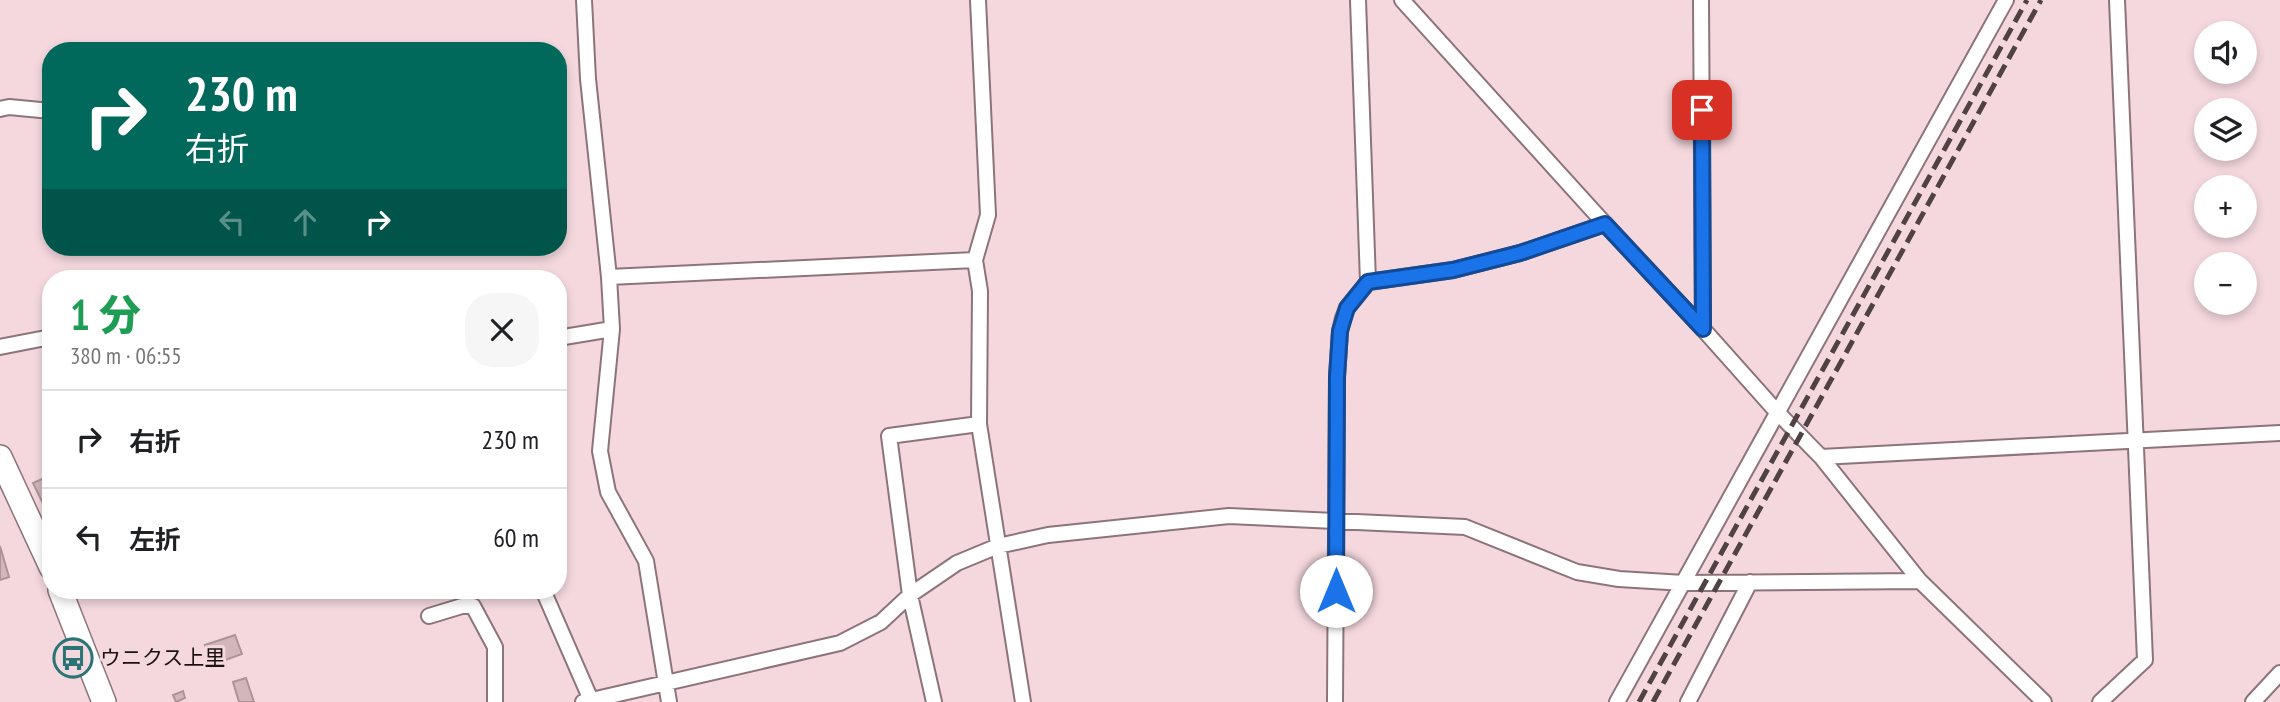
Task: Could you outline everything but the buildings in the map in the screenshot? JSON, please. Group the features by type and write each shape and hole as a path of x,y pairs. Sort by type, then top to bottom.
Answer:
{"main road":[{"path":"0,457 42,548"},
{"path":"64,599 104,702"}],"street":[{"path":"584,0 588,79 612,329 600,451 608,492 646,561 669,702"},
{"path":"978,0 988,215 975,260 980,291 979,424 1023,702"},
{"path":"1335,702 1337,377 1340,331 1347,308 1368,282 1358,0"},
{"path":"1402,0 1821,457 1920,580 2044,702"},
{"path":"1701,0 1703,329"},
{"path":"1616,702 2006,0"},
{"path":"2100,702 2145,660 2117,0"},
{"path":"0,109 9,107 42,110"},
{"path":"1368,282 1453,270 1520,253 1605,224"},
{"path":"609,277 975,260"},
{"path":"567,336 612,329"},
{"path":"0,347 42,339"},
{"path":"934,702 910,595 888,436 979,424"},
{"path":"1821,457 2280,433"},
{"path":"547,599 587,701 840,643 881,622 910,595 957,563 998,546 1048,535 1229,516 1465,527 1577,572 1619,579 1684,583 1920,580"},
{"path":"1688,702 1750,582"},
{"path":"429,617 462,606 473,606 495,647 495,702"},
{"path":"2253,702 2280,673"}],"railway":[{"path":"1639,702 2027,0"},
{"path":"1653,702 2041,0"}],"place":[{"name":"ウニクス上里","path":"73,658"}],"route":[{"path":"1336,591 1337,377 1340,331 1347,308 1368,282 1453,270 1520,253 1605,224 1703,329 1702,110"}]}
